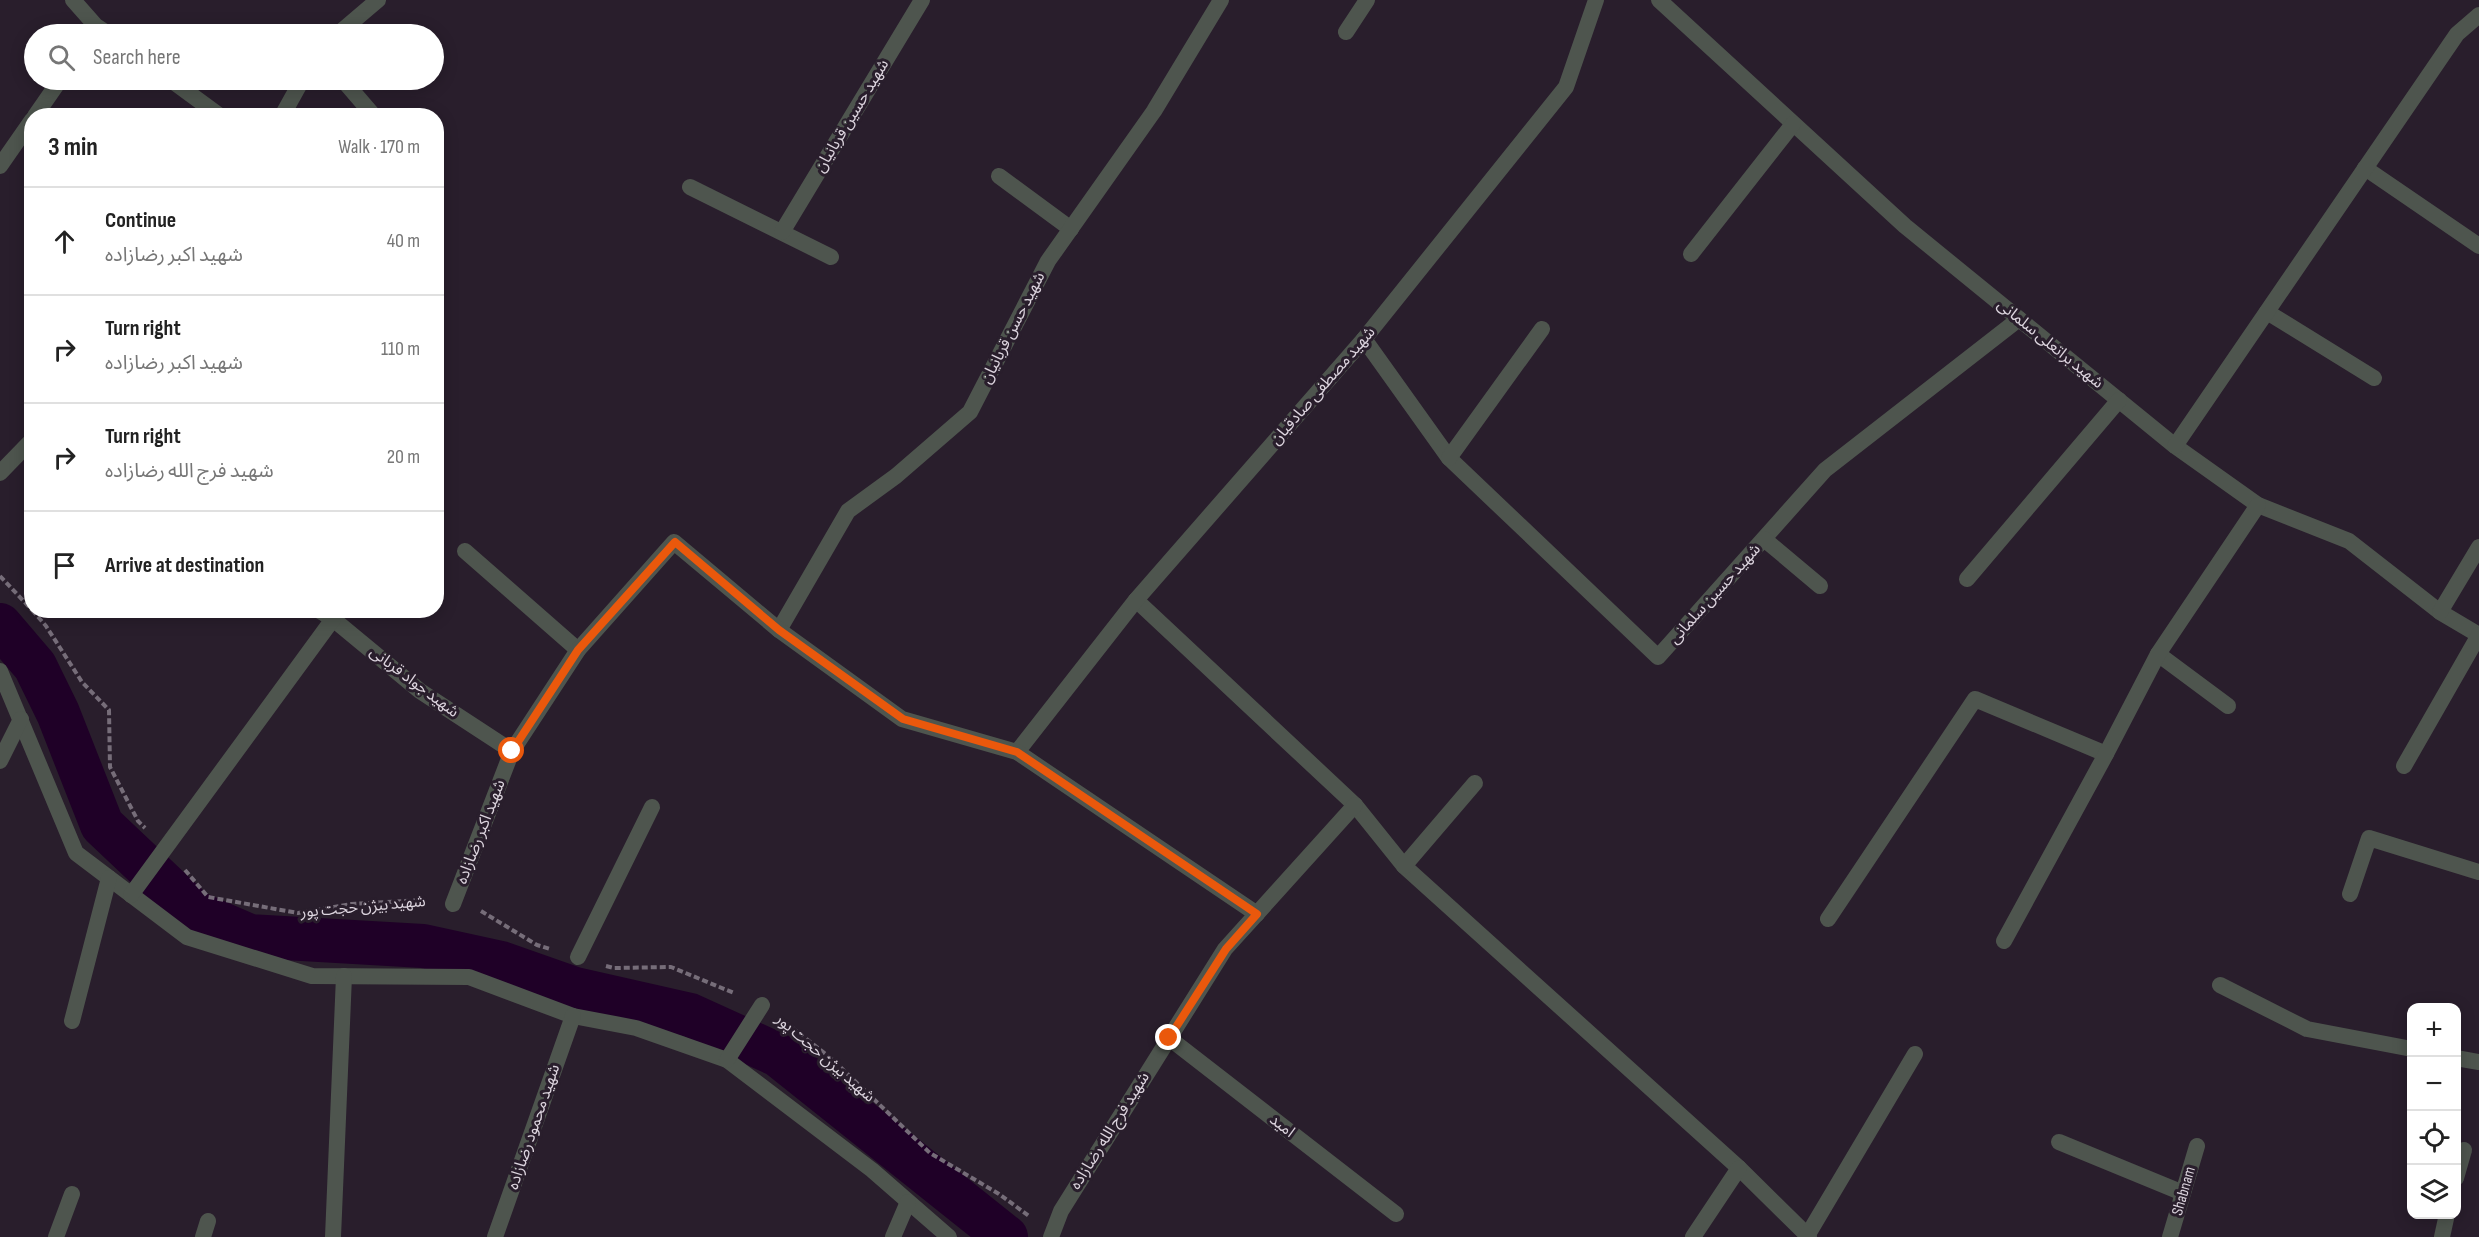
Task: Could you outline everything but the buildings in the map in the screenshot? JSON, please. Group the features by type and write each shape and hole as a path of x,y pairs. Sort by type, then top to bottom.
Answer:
{"street":[{"path":"73,0 92,24"},
{"path":"350,24 378,0"},
{"name":"شهید حسین قربانیان","path":"782,232 922,0"},
{"name":"شهید حسن قربانیان","path":"779,630 848,511 896,476 970,412 1048,261 1155,111 1221,0"},
{"path":"1346,32 1367,0"},
{"name":"شهید مصطفی صادقیان","path":"1017,752 1136,600 1364,339 1566,87 1596,0"},
{"name":"شهید براتعلی سلمانی","path":"1659,0 1905,226 2175,446 2258,505 2349,542 2440,612 2479,635"},
{"path":"2175,446 2457,34 2479,15"},
{"path":"41,108 53,90"},
{"path":"185,90 209,108"},
{"path":"286,108 296,90"},
{"path":"352,90 367,108"},
{"path":"1691,254 1793,124"},
{"path":"0,166 24,132"},
{"path":"2365,168 2479,246"},
{"path":"999,176 1071,229"},
{"path":"690,187 831,256"},
{"path":"2267,312 2374,378"},
{"name":"شهید حسین سلمانی","path":"1364,339 1449,458 1658,657 1825,470 2019,319"},
{"path":"1449,458 1542,329"},
{"path":"1967,579 2119,400"},
{"path":"0,473 24,448"},
{"path":"2004,941 2158,654 2258,505"},
{"path":"1764,539 1820,586"},
{"name":"شهید اکبر رضازاده","path":"453,904 512,751 578,650 675,542 779,630 903,719 1017,752 1257,914"},
{"path":"2440,612 2479,547"},
{"path":"465,551 578,650"},
{"path":"1136,600 1355,805 1404,866 1739,1168 1808,1236 1915,1054"},
{"name":"شهید جواد قربانی","path":"330,618 420,691 512,751"},
{"path":"131,895 165,845 333,620"},
{"path":"2404,766 2479,635"},
{"path":"2158,654 2229,706"},
{"path":"0,671 76,853 187,937 312,976 469,977 573,1016 636,1028 727,1060 872,1170 949,1237"},
{"path":"1828,919 1976,699 2106,754"},
{"path":"0,761 21,719"},
{"path":"1404,866 1475,783"},
{"name":"شهید فرج الله رضازاده","path":"1052,1235 1061,1211 1226,949 1355,805"},
{"path":"578,957 652,807"},
{"path":"2350,894 2369,838 2479,872"},
{"path":"72,1021 109,878"},
{"path":"333,1237 344,976"},
{"path":"2220,985 2307,1029 2407,1048"},
{"path":"727,1060 762,1005"},
{"name":"شهید محمود رضازاده","path":"495,1237 573,1016"},
{"name":"امید","path":"1169,1038 1396,1214"},
{"path":"2461,1059 2479,1062"},
{"path":"2059,1142 2183,1192"},
{"name":"Shabnam","path":"2170,1237 2197,1146"},
{"path":"2460,1165 2464,1150"},
{"path":"1694,1237 1739,1168"},
{"path":"56,1237 72,1194"},
{"path":"893,1237 908,1202"},
{"path":"2442,1237 2446,1219"}],"path":[{"name":"شهید بیژن حجت پور","path":"0,576 24,602"},
{"name":"شهید بیژن حجت پور","path":"39,618 82,682 109,710 110,767 138,821 165,845 208,897 298,913 373,903 428,900 479,910 537,945 614,968 671,967 762,1005 833,1060 930,1153 999,1194 1052,1235"}],"waterway":[{"path":"0,625 35,666 58,713 102,825 194,912 250,936 423,946 501,963 575,989 690,1015 778,1055 1006,1237"}],"route":[{"path":"512,751 578,650 675,542 779,630 903,719 1017,752 1257,914 1226,949 1169,1038"}]}
